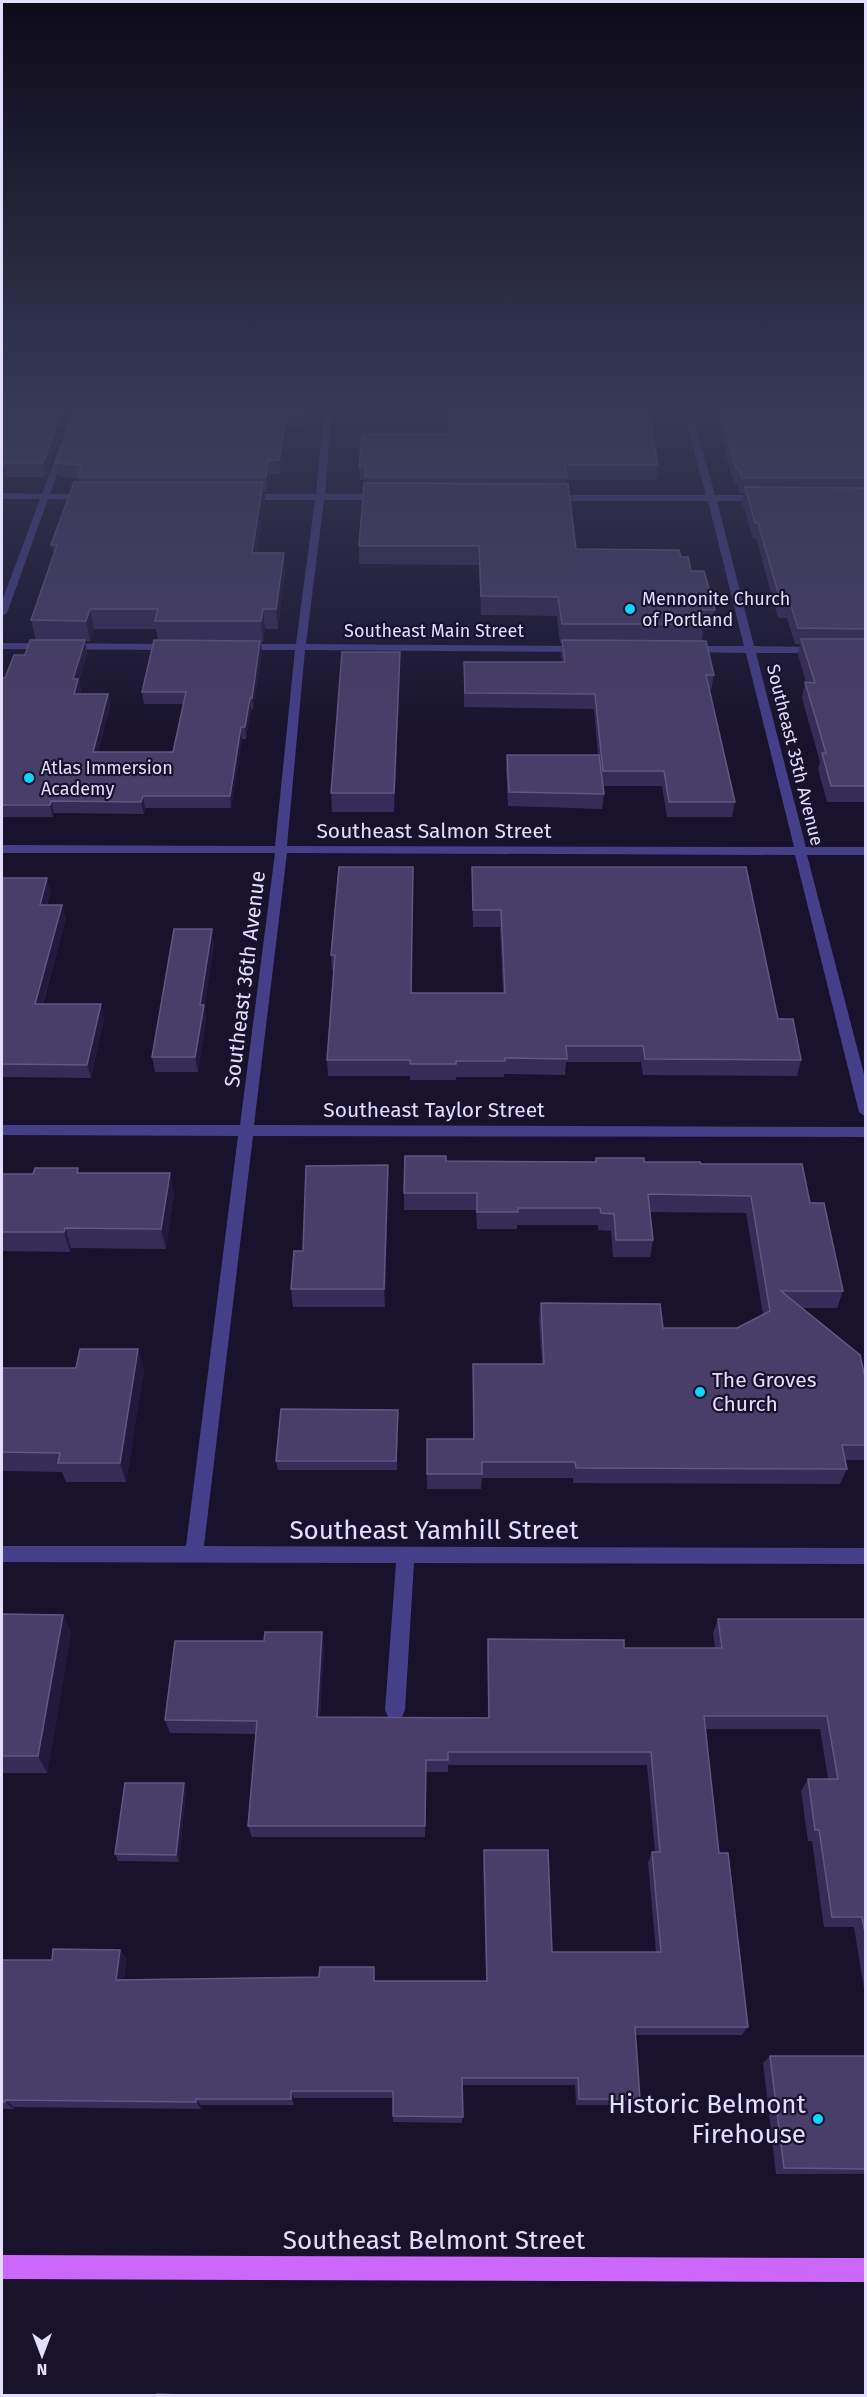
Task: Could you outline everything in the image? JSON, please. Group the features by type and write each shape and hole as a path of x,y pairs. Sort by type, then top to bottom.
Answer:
{"main road":[{"name":"Southeast Belmont Street","path":"2,2267 866,2270"}],"street":[{"path":"2,613 35,519"},
{"name":"Southeast 36th Avenue","path":"194,1554 281,850 317,519"},
{"name":"Southeast 35th Avenue","path":"717,519 866,1112"},
{"path":"2,646 186,647"},
{"name":"Southeast Main Street","path":"233,647 587,649"},
{"path":"682,649 831,650"},
{"name":"Southeast Salmon Street","path":"2,849 866,851"},
{"name":"Southeast Taylor Street","path":"2,1130 866,1131"},
{"name":"Southeast Yamhill Street","path":"2,1554 866,1556"},
{"path":"395,1710 400,1614 406,1555"}],"building":[{"path":"61,519 257,519 252,553 284,553 276,609 263,609 261,621 155,621 158,609 90,609 86,621 31,620 57,545 51,545"},
{"path":"361,519 572,519 576,549 679,550 681,557 688,557 691,571 704,571 715,610 701,610 704,624 562,624 558,597 481,596 479,546 359,546"},
{"path":"754,519 866,519 866,629 798,628 790,602 781,602 758,523 755,523"},
{"path":"801,639 866,639 866,786 831,786 822,753 826,753 805,682 815,683"},
{"path":"30,640 85,640 73,679 78,679 74,694 108,694 93,752 173,752 186,692 142,692 154,640 260,641 252,698 250,698 245,727 241,727 230,796 143,796 141,802 51,801 50,805 2,805 2,678 5,678 14,655 25,655"},
{"path":"562,640 706,641 714,675 706,675 735,802 669,802 664,771 603,771 595,694 465,693 464,662 565,662"},
{"path":"342,652 400,652 394,793 331,793"},
{"path":"507,755 599,755 604,794 509,792"},
{"path":"339,867 413,867 411,993 505,993 501,910 473,910 472,867 746,867 778,1019 793,1019 801,1060 645,1059 643,1046 566,1046 567,1059 505,1058 505,1061 456,1061 456,1064 410,1064 410,1060 327,1060 335,955 331,955"},
{"path":"2,878 47,878 40,905 62,905 35,1004 101,1004 87,1065 2,1064"},
{"path":"174,929 212,929 200,1005 204,1005 195,1057 152,1057"},
{"path":"405,1156 446,1156 446,1161 596,1162 596,1158 644,1158 644,1162 802,1164 810,1203 824,1203 843,1291 781,1291 860,1355 866,1382 866,1445 842,1445 847,1469 576,1468 575,1462 482,1462 482,1474 427,1474 427,1439 474,1439 473,1364 544,1364 541,1303 660,1304 663,1328 737,1328 770,1311 751,1196 648,1194 653,1240 616,1240 614,1214 601,1213 600,1208 518,1208 518,1212 477,1212 477,1193 404,1193"},
{"path":"388,1165 384,1289 291,1289 294,1251 303,1251 306,1166"},
{"path":"35,1168 78,1168 77,1173 170,1173 161,1229 65,1228 64,1232 2,1232 2,1174 33,1174"},
{"path":"80,1349 138,1349 120,1463 58,1463 60,1453 2,1452 2,1368 76,1368"},
{"path":"281,1409 398,1410 396,1461 276,1461"},
{"path":"2,1614 63,1615 38,1756 2,1756"},
{"path":"718,1619 866,1619 866,1938 862,1917 832,1917 819,1830 815,1830 808,1779 838,1779 827,1716 704,1716 719,1853 728,1853 748,2027 635,2027 640,2099 579,2099 578,2078 462,2078 463,2117 393,2116 393,2091 291,2091 291,2099 196,2099 196,2102 5,2100 2,2102 2,1960 52,1960 53,1949 120,1950 116,1980 319,1977 320,1967 374,1967 374,1981 487,1981 484,1850 548,1850 552,1952 661,1952 652,1852 660,1852 651,1752 448,1752 448,1760 426,1760 425,1826 248,1826 257,1721 165,1720 175,1641 264,1641 265,1632 322,1632 317,1717 489,1718 488,1639 624,1640 624,1648 722,1648"},
{"path":"125,1783 184,1783 176,1855 115,1854"},
{"name":"Historic Belmont Firehouse","path":"770,2056 866,2056 866,2169 784,2168"},
{"path":"157,2394 213,2396 157,2396"}],"place":[{"name":"Mennonite Church of Portland","path":"630,609"},
{"name":"Atlas Immersion Academy","path":"29,778"},
{"name":"The Groves Church","path":"700,1392"},
{"name":"Historic Belmont Firehouse","path":"818,2119"}]}
